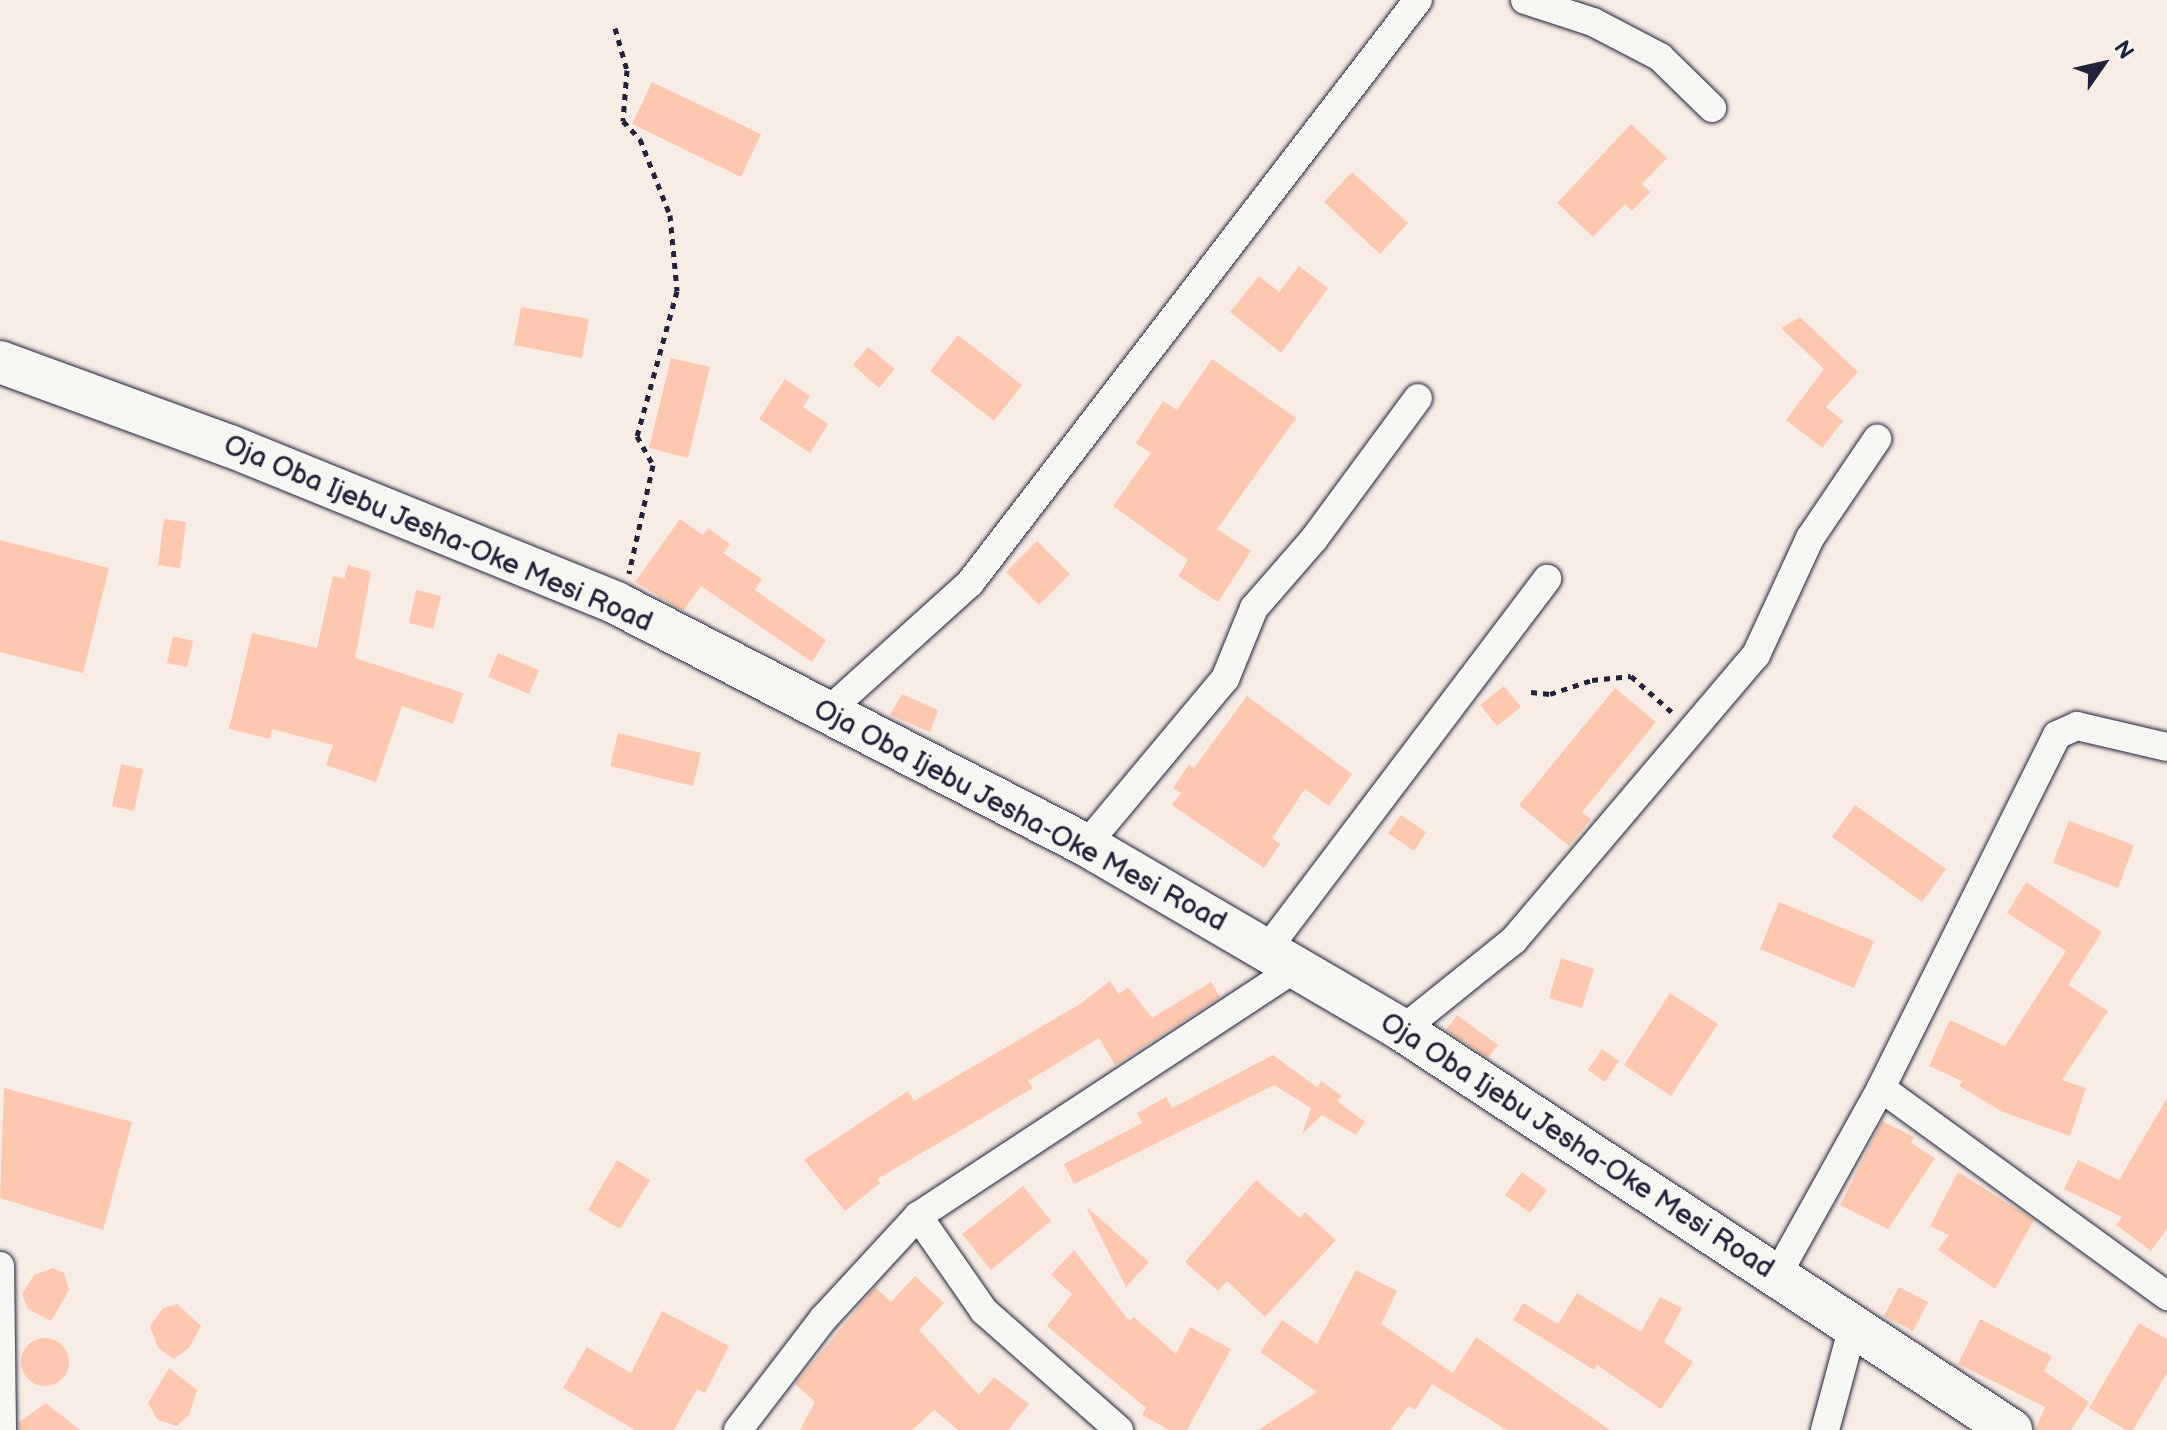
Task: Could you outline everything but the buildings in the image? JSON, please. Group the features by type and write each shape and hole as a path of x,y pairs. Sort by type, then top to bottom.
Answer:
{"main road":[{"name":"Oja Oba Ijebu Jesha-Oke Mesi Road","path":"0,362 230,446 616,603 825,714 1086,845 1402,1030 2011,1430"}],"street":[{"path":"825,714 970,583 1418,0"},
{"path":"1525,0 1593,22 1660,57 1712,108"},
{"path":"1086,845 1225,679 1254,608 1314,539 1418,398"},
{"path":"1402,1030 1514,940 1756,655 1810,538 1877,439"},
{"path":"738,1430 823,1319 918,1216 1282,957 1547,579"},
{"path":"1776,1277 1881,1088 2057,735 2077,726 2167,747"},
{"path":"1881,1088 2167,1296"},
{"path":"918,1216 984,1311 1119,1430"},
{"path":"0,1266 2,1430"},
{"path":"1825,1430 1853,1326"}],"path":[{"path":"615,28 627,70 623,121 640,139 670,215 677,291 637,436 653,465 636,558 616,603"},
{"path":"1531,692 1550,694 1592,680 1631,676 1691,731"}]}
